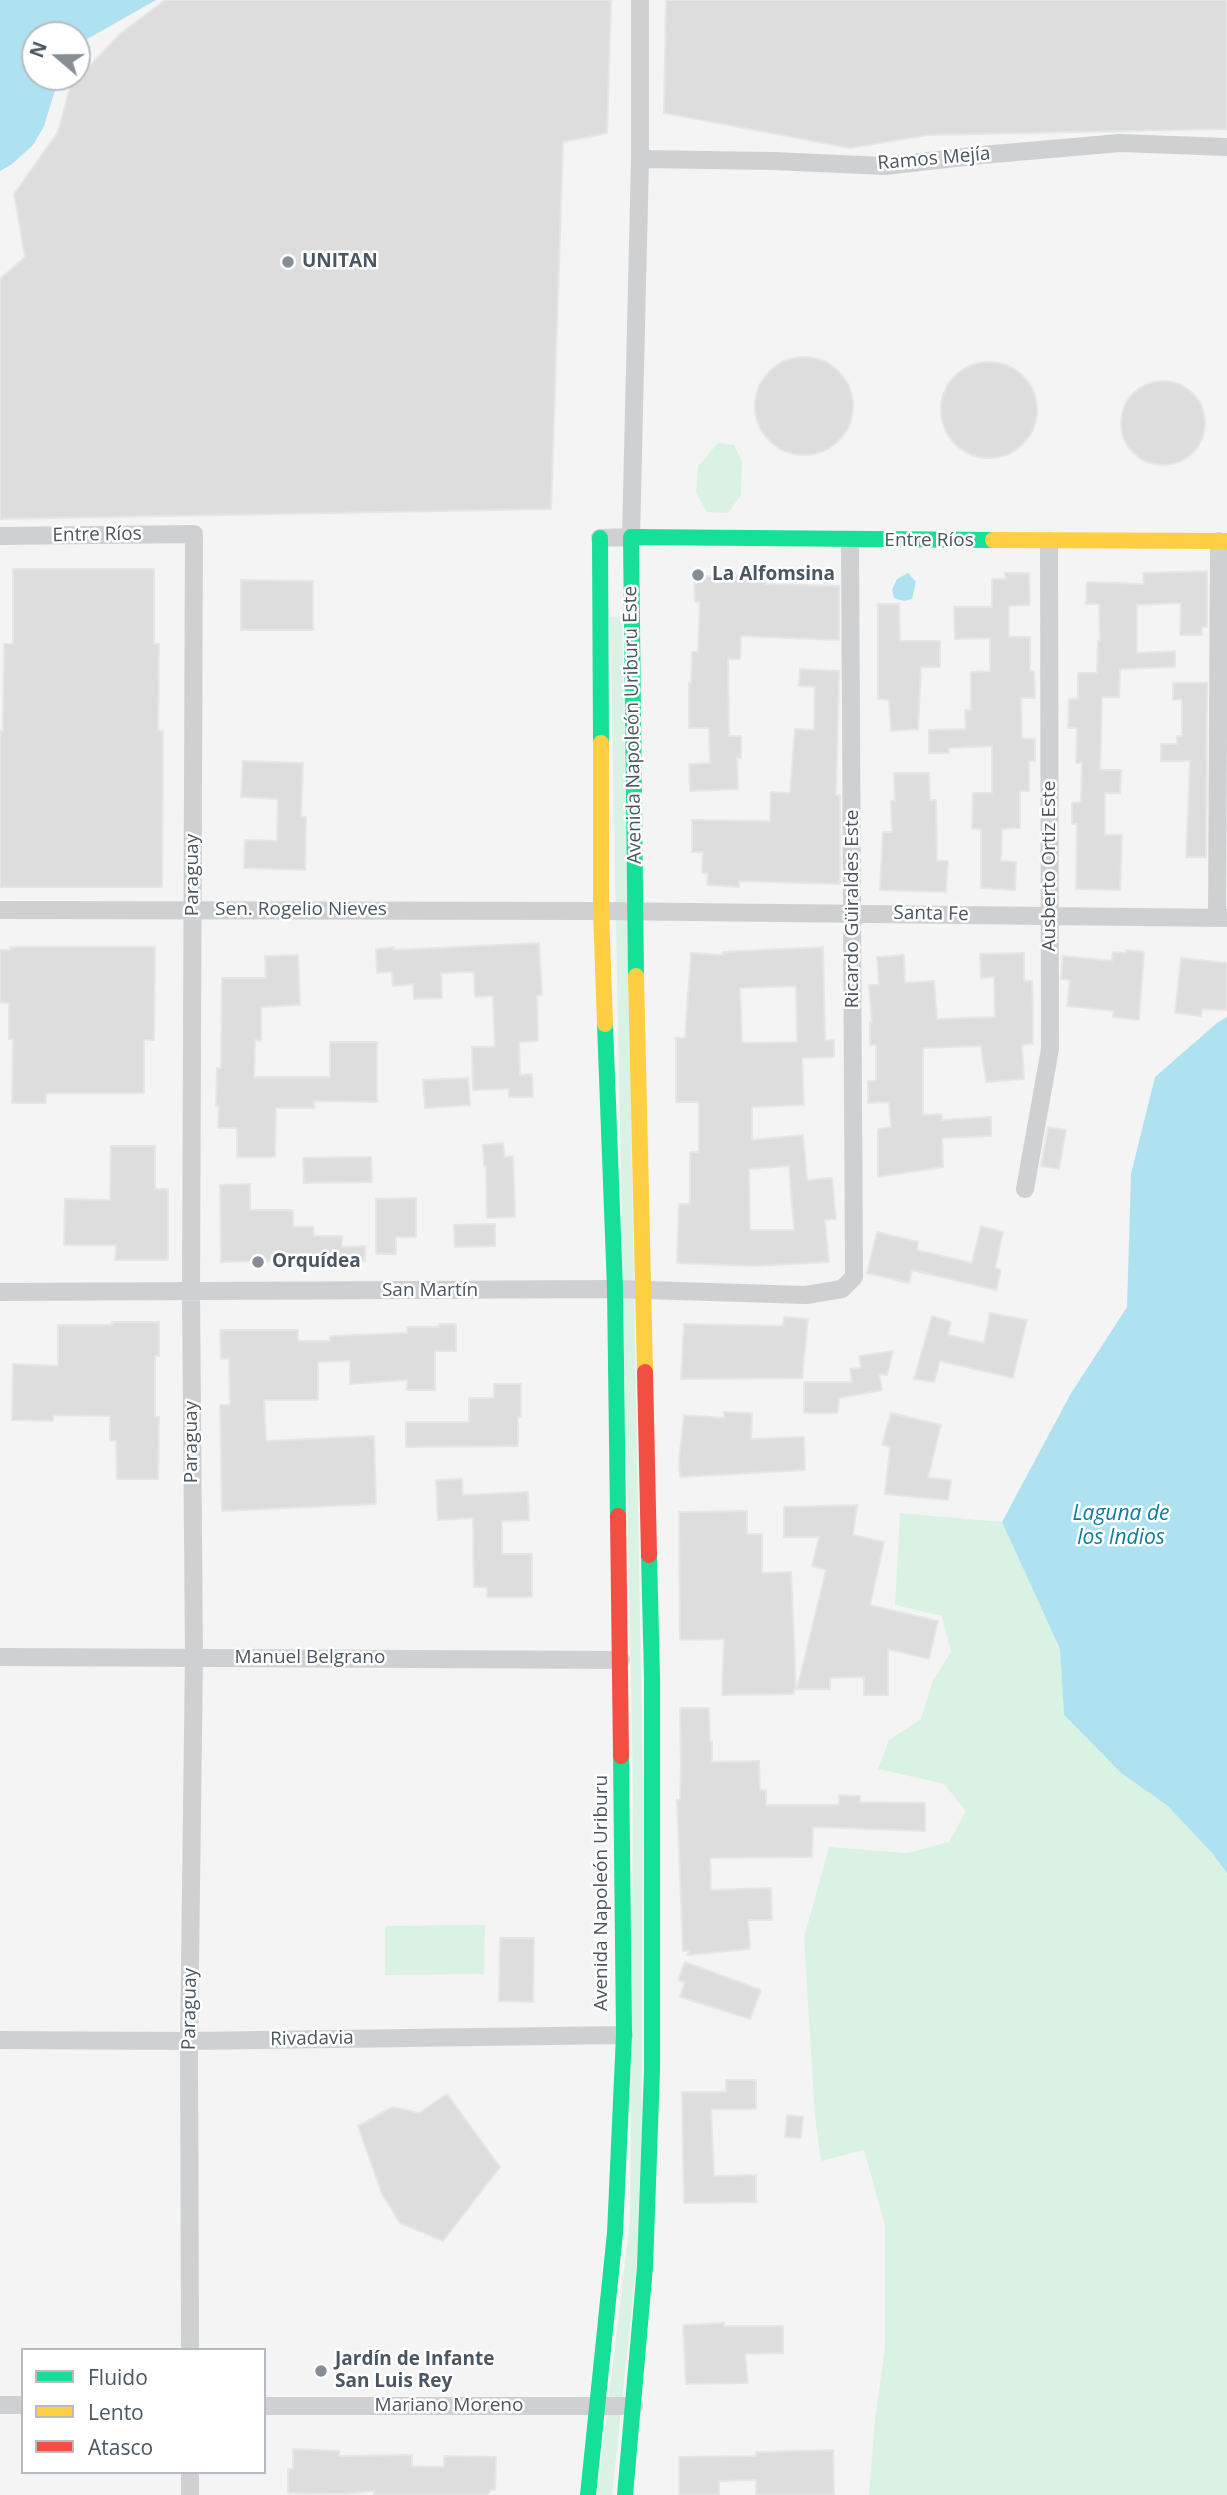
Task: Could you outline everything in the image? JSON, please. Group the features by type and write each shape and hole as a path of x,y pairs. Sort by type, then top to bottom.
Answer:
{"main road":[{"name":"Entre Ríos","path":"631,537 1223,541"},
{"name":"Avenida Napoleón Uriburu Este","path":"631,537 643,1290"},
{"name":"Avenida Napoleón Uriburu Este","path":"600,538 601,911 615,1289"},
{"name":"Avenida Napoleón Uriburu","path":"588,2495 615,2233 624,2035 615,1289"},
{"path":"625,2495 645,2267 652,2070 652,1678 643,1290"}],"street":[{"name":"Avenida Napoleón Uriburu Este","path":"631,537 640,159 640,0"},
{"name":"Ramos Mejía","path":"640,159 885,166 1121,143 1227,147"},
{"name":"Entre Ríos","path":"0,536 194,534"},
{"name":"Paraguay","path":"190,2348 189,2041 194,1657 191,1292 194,534"},
{"path":"600,538 631,537"},
{"name":"Ricardo Güiraldes Este","path":"850,540 854,1277"},
{"name":"Ausberto Ortiz Este","path":"1025,1189 1051,1049 1049,541"},
{"path":"1222,918 1223,541"},
{"name":"Sen. Rogelio Nieves","path":"0,910 635,911"},
{"name":"Santa Fe","path":"635,911 1222,918"},
{"name":"San Martín","path":"0,1292 615,1289 806,1295 842,1289 854,1277"},
{"name":"Manuel Belgrano","path":"0,1657 621,1660"},
{"name":"Rivadavia","path":"0,2040 189,2041 624,2035"},
{"path":"0,2406 21,2406"},
{"name":"Mariano Moreno","path":"266,2406 634,2406"},
{"path":"190,2474 190,2495"}],"green space":[{"path":"718,443 734,445 742,461 741,495 728,513 707,512 696,493 698,466"},
{"path":"622,616 643,1789 641,2222 612,2495 597,2495 630,2222 633,1789 610,617"},
{"path":"900,1513 1002,1522 1060,1649 1064,1715 1121,1773 1168,1806 1227,1856 1227,2495 869,2495 885,2347 885,2226 864,2150 821,2161 815,2116 804,1938 829,1847 907,1853 949,1842 966,1811 944,1784 878,1769 889,1740 921,1719 933,1680 951,1652 942,1616 895,1605"},
{"path":"485,1925 484,1974 385,1975 385,1926"}],"water":[{"path":"0,0 156,0 91,37 91,21 21,21 21,91 55,91 44,126 33,145 0,171"},
{"path":"908,573 916,582 912,599 904,601 894,598 892,590 897,579"},
{"name":"Laguna de los Indios","path":"1227,1017 1227,1873 1168,1806 1121,1773 1064,1715 1060,1649 1002,1522 1070,1395 1127,1307 1131,1174 1155,1077"}],"building":[{"name":"UNITAN","path":"165,0 611,0 607,133 563,142 551,509 0,519 0,279 25,257 14,194 58,132 69,91 91,91 91,65 120,34"},
{"path":"666,0 1227,0 1227,129 928,135 850,148 664,113"},
{"path":"804,357 823,361 839,371 849,387 853,406 849,425 839,441 823,451 804,455 785,451 769,441 759,425 755,406 759,387 769,371 785,361"},
{"path":"989,362 1008,365 1023,376 1034,391 1037,410 1034,429 1023,444 1008,455 989,458 970,455 955,444 944,429 941,410 944,391 955,376 970,365"},
{"path":"1163,381 1186,388 1198,400 1205,423 1198,446 1186,458 1163,465 1140,458 1128,446 1121,423 1128,400 1140,388"},
{"path":"13,569 154,569 154,644 159,644 158,731 163,731 162,887 0,887 0,731 3,731 4,644 13,644"},
{"path":"1207,571 1207,627 1202,627 1202,635 1180,635 1181,603 1137,605 1137,653 1175,651 1175,667 1120,669 1119,697 1102,697 1100,770 1121,770 1120,793 1105,793 1105,835 1122,835 1120,890 1076,889 1077,824 1072,824 1072,803 1081,802 1082,763 1076,763 1077,728 1068,728 1069,699 1078,699 1078,673 1097,673 1100,641 1099,604 1086,604 1087,582 1144,584 1143,573"},
{"path":"1005,573 1029,573 1030,605 1009,606 1009,637 1030,637 1030,671 1034,671 1035,698 1021,698 1022,739 1035,739 1035,761 1029,761 1029,791 1020,791 1020,828 1002,829 1001,861 1016,862 1015,890 981,888 981,829 972,829 973,793 992,793 992,746 949,748 949,753 929,753 929,730 966,729 965,710 971,710 971,672 990,671 990,638 955,639 954,607 992,607 992,579 1006,579"},
{"path":"694,576 766,576 766,584 839,586 839,640 741,636 740,659 728,659 729,736 741,736 741,758 737,758 738,789 690,791 689,764 710,763 709,728 689,728 689,683 692,652 698,652 700,602 695,602"},
{"path":"241,580 313,581 313,630 241,630"},
{"path":"878,604 899,604 900,641 940,641 940,667 921,667 918,729 891,731 889,700 878,699"},
{"path":"800,669 839,671 836,795 840,795 840,884 739,881 739,887 707,885 708,874 702,873 703,852 692,852 692,820 770,821 771,792 790,793 795,729 814,730 815,687 799,686"},
{"path":"1173,683 1207,683 1206,857 1186,857 1190,761 1161,761 1161,744 1177,744 1177,736 1182,736 1182,699 1173,700"},
{"path":"243,761 303,763 301,817 306,817 305,870 244,868 245,840 277,841 278,799 241,797"},
{"path":"894,773 929,773 930,800 936,800 937,861 948,861 946,892 880,890 883,832 892,832"},
{"path":"539,943 542,995 537,996 538,1041 519,1042 520,1075 532,1074 533,1097 509,1097 509,1089 473,1090 472,1047 495,1047 493,996 475,997 474,972 441,973 442,998 414,999 413,984 393,986 392,972 377,973 376,949"},
{"path":"10,947 155,947 154,1040 144,1040 144,1093 46,1093 46,1103 12,1103 13,1039 9,1039 9,1003 0,1002 0,950 10,950"},
{"path":"823,947 825,1041 834,1040 834,1057 802,1058 804,1105 752,1107 752,1140 803,1135 807,1180 832,1178 836,1219 825,1220 829,1262 755,1266 677,1263 679,1204 690,1204 690,1152 699,1152 699,1102 676,1102 676,1038 685,1038 691,953 723,955 723,952","holes":["796,986 797,1042 742,1043 740,988","789,1166 794,1230 750,1230 749,1169"]},
{"path":"1126,950 1144,952 1139,1020 1113,1017 1114,1011 1067,1006 1070,980 1061,979 1063,956 1112,961 1113,952 1126,953"},
{"path":"1024,953 1024,981 1032,981 1033,1044 1022,1045 1024,1079 986,1082 981,1046 923,1048 923,1115 942,1114 942,1120 991,1117 991,1136 942,1138 943,1167 878,1177 878,1129 891,1127 889,1102 868,1103 868,1081 876,1081 876,1045 870,1045 872,1022 869,985 879,985 877,957 904,955 905,983 934,981 937,1019 995,1017 994,977 981,978 980,954"},
{"path":"298,955 300,1005 261,1007 261,1041 255,1040 254,1077 330,1077 330,1042 377,1042 377,1102 314,1101 314,1108 276,1108 275,1157 237,1157 237,1128 218,1128 219,1106 216,1106 217,1068 221,1068 222,978 266,978 265,956"},
{"path":"1181,958 1227,963 1227,1010 1202,1009 1201,1016 1175,1013"},
{"path":"468,1078 470,1105 425,1108 423,1080"},
{"path":"1048,1127 1066,1130 1059,1169 1041,1166"},
{"path":"503,1143 505,1157 513,1156 515,1217 487,1218 483,1145"},
{"path":"111,1146 155,1146 155,1189 168,1189 168,1260 115,1260 116,1245 64,1245 65,1199 110,1200"},
{"path":"371,1157 372,1182 304,1183 303,1158"},
{"path":"250,1184 250,1210 293,1210 293,1227 313,1227 314,1236 342,1236 342,1247 365,1246 365,1261 304,1262 304,1265 273,1265 274,1261 221,1262 220,1185"},
{"path":"416,1198 416,1237 396,1237 396,1254 376,1254 376,1199"},
{"path":"495,1224 495,1246 455,1247 454,1225"},
{"path":"981,1226 1003,1232 995,1268 1001,1270 996,1290 912,1270 909,1283 867,1273 877,1232 918,1242 917,1250 972,1263"},
{"path":"990,1313 1027,1320 1013,1378 940,1361 934,1382 914,1379 932,1316 951,1322 948,1335 984,1343"},
{"path":"784,1317 808,1319 802,1378 681,1379 684,1324 783,1326"},
{"path":"112,1322 159,1322 159,1356 155,1356 155,1417 159,1417 158,1479 117,1479 116,1441 110,1441 110,1416 53,1415 53,1421 12,1420 13,1364 58,1366 58,1325 112,1325"},
{"path":"439,1324 456,1324 456,1351 435,1351 435,1390 407,1390 407,1380 350,1384 350,1361 318,1362 318,1400 264,1400 266,1441 374,1436 376,1504 222,1511 220,1405 230,1405 229,1358 221,1359 220,1330 298,1330 298,1341 330,1341 330,1336 407,1333 407,1327 439,1327"},
{"path":"893,1351 887,1375 879,1374 882,1390 839,1398 838,1413 804,1413 804,1382 852,1382 850,1369 861,1368 859,1356"},
{"path":"494,1384 521,1384 518,1446 406,1447 406,1422 469,1422 469,1398 494,1398"},
{"path":"724,1412 752,1413 751,1439 804,1437 805,1470 680,1477 684,1415 724,1418"},
{"path":"891,1413 941,1425 928,1478 951,1480 948,1500 885,1494 890,1447 882,1445"},
{"path":"462,1479 463,1495 528,1492 529,1520 502,1521 502,1554 532,1554 532,1597 487,1597 487,1587 474,1587 473,1518 438,1520 436,1480"},
{"path":"857,1505 853,1535 884,1542 870,1605 938,1621 929,1659 888,1649 888,1695 864,1695 864,1677 830,1678 830,1689 797,1689 826,1570 812,1566 819,1537 784,1537 784,1507"},
{"path":"747,1511 747,1534 762,1534 762,1573 791,1572 796,1689 794,1694 722,1695 724,1639 680,1640 679,1512"},
{"path":"680,1708 709,1708 712,1762 759,1761 760,1790 766,1790 766,1805 839,1805 839,1795 860,1796 860,1802 925,1803 925,1831 813,1827 812,1857 710,1858 711,1890 771,1888 772,1920 748,1920 750,1949 687,1955 689,1951 683,1951 677,1800 680,1800"},
{"path":"500,1938 534,1938 533,2002 499,2001"},
{"path":"685,1962 761,1990 750,2019 680,1997 685,1982 678,1980"},
{"path":"726,2080 756,2080 756,2109 711,2109 714,2176 756,2175 756,2202 684,2203 682,2092 726,2092"},
{"path":"447,2094 500,2167 443,2241 400,2223 382,2194 358,2126 393,2107 419,2113"},
{"path":"787,2115 803,2117 801,2138 785,2137"},
{"path":"724,2323 724,2326 783,2326 783,2353 745,2354 748,2383 686,2384 683,2325"},
{"path":"293,2449 339,2451 339,2456 412,2455 412,2466 444,2467 444,2456 496,2457 495,2490 490,2490 489,2495 374,2495 374,2491 341,2494 288,2493 288,2469 293,2469"},
{"path":"833,2450 834,2495 756,2495 756,2480 719,2481 719,2495 679,2495 679,2457 756,2456 756,2452"}],"traffic: fast":[{"path":"636,976 631,537 993,540"},
{"path":"600,538 601,743"},
{"path":"605,1024 615,1289 618,1516"},
{"path":"625,2495 645,2267 652,2070 652,1678 649,1555"},
{"path":"588,2495 615,2233 624,2035 621,1756"}],"traffic: slow":[{"path":"993,540 1227,541"},
{"path":"601,743 601,911 605,1024"},
{"path":"636,976 645,1372"}],"traffic: jam":[{"path":"645,1372 649,1555"},
{"path":"618,1516 621,1756"}],"place":[{"name":"UNITAN","path":"288,262"},
{"name":"La Alfomsina","path":"698,575"},
{"name":"Orquídea","path":"258,1262"},
{"name":"Jardín de Infante San Luis Rey","path":"321,2371"}]}
